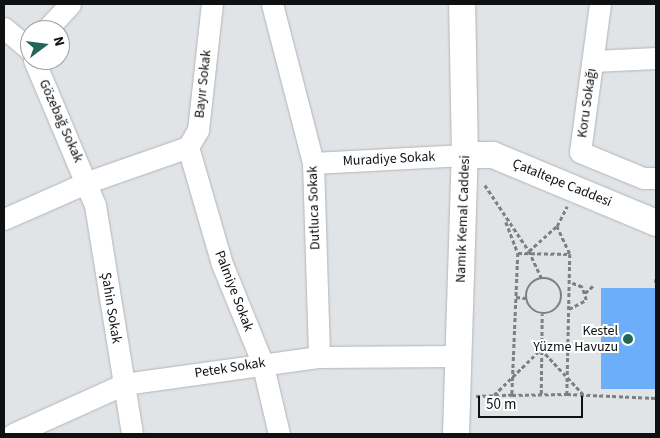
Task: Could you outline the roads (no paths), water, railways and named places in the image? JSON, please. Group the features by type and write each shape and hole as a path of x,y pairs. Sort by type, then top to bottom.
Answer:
{"main road":[{"name":"Namık Kemal Caddesi","path":"456,434 465,154 462,4"},
{"name":"Çataltepe Caddesi","path":"465,154 493,155 656,223"}],"street":[{"path":"55,20 70,4"},
{"name":"Bayır Sokak","path":"188,147 198,130 212,4"},
{"name":"Dutluca Sokak","path":"272,4 313,163 319,357"},
{"name":"Koru Sokağı","path":"600,4 594,61 580,152 643,178 656,178"},
{"name":"Gözebağ Sokak","path":"4,28 20,42"},
{"path":"594,61 656,58"},
{"name":"Gözebağ Sokak","path":"39,70 88,182"},
{"path":"4,219 88,182 188,147"},
{"name":"Palmiye Sokak","path":"188,147 222,264 262,362 279,434"},
{"name":"Muradiye Sokak","path":"313,163 465,154"},
{"name":"Şahin Sokak","path":"88,182 132,434"},
{"name":"Petek Sokak","path":"13,434 124,384 262,362 319,357 458,356"}],"water":[{"name":"Kestel Yüzme Havuzu","path":"601,288 655,288 655,389 601,389"}],"place":[{"name":"Kestel Yüzme Havuzu","path":"628,339"}]}
